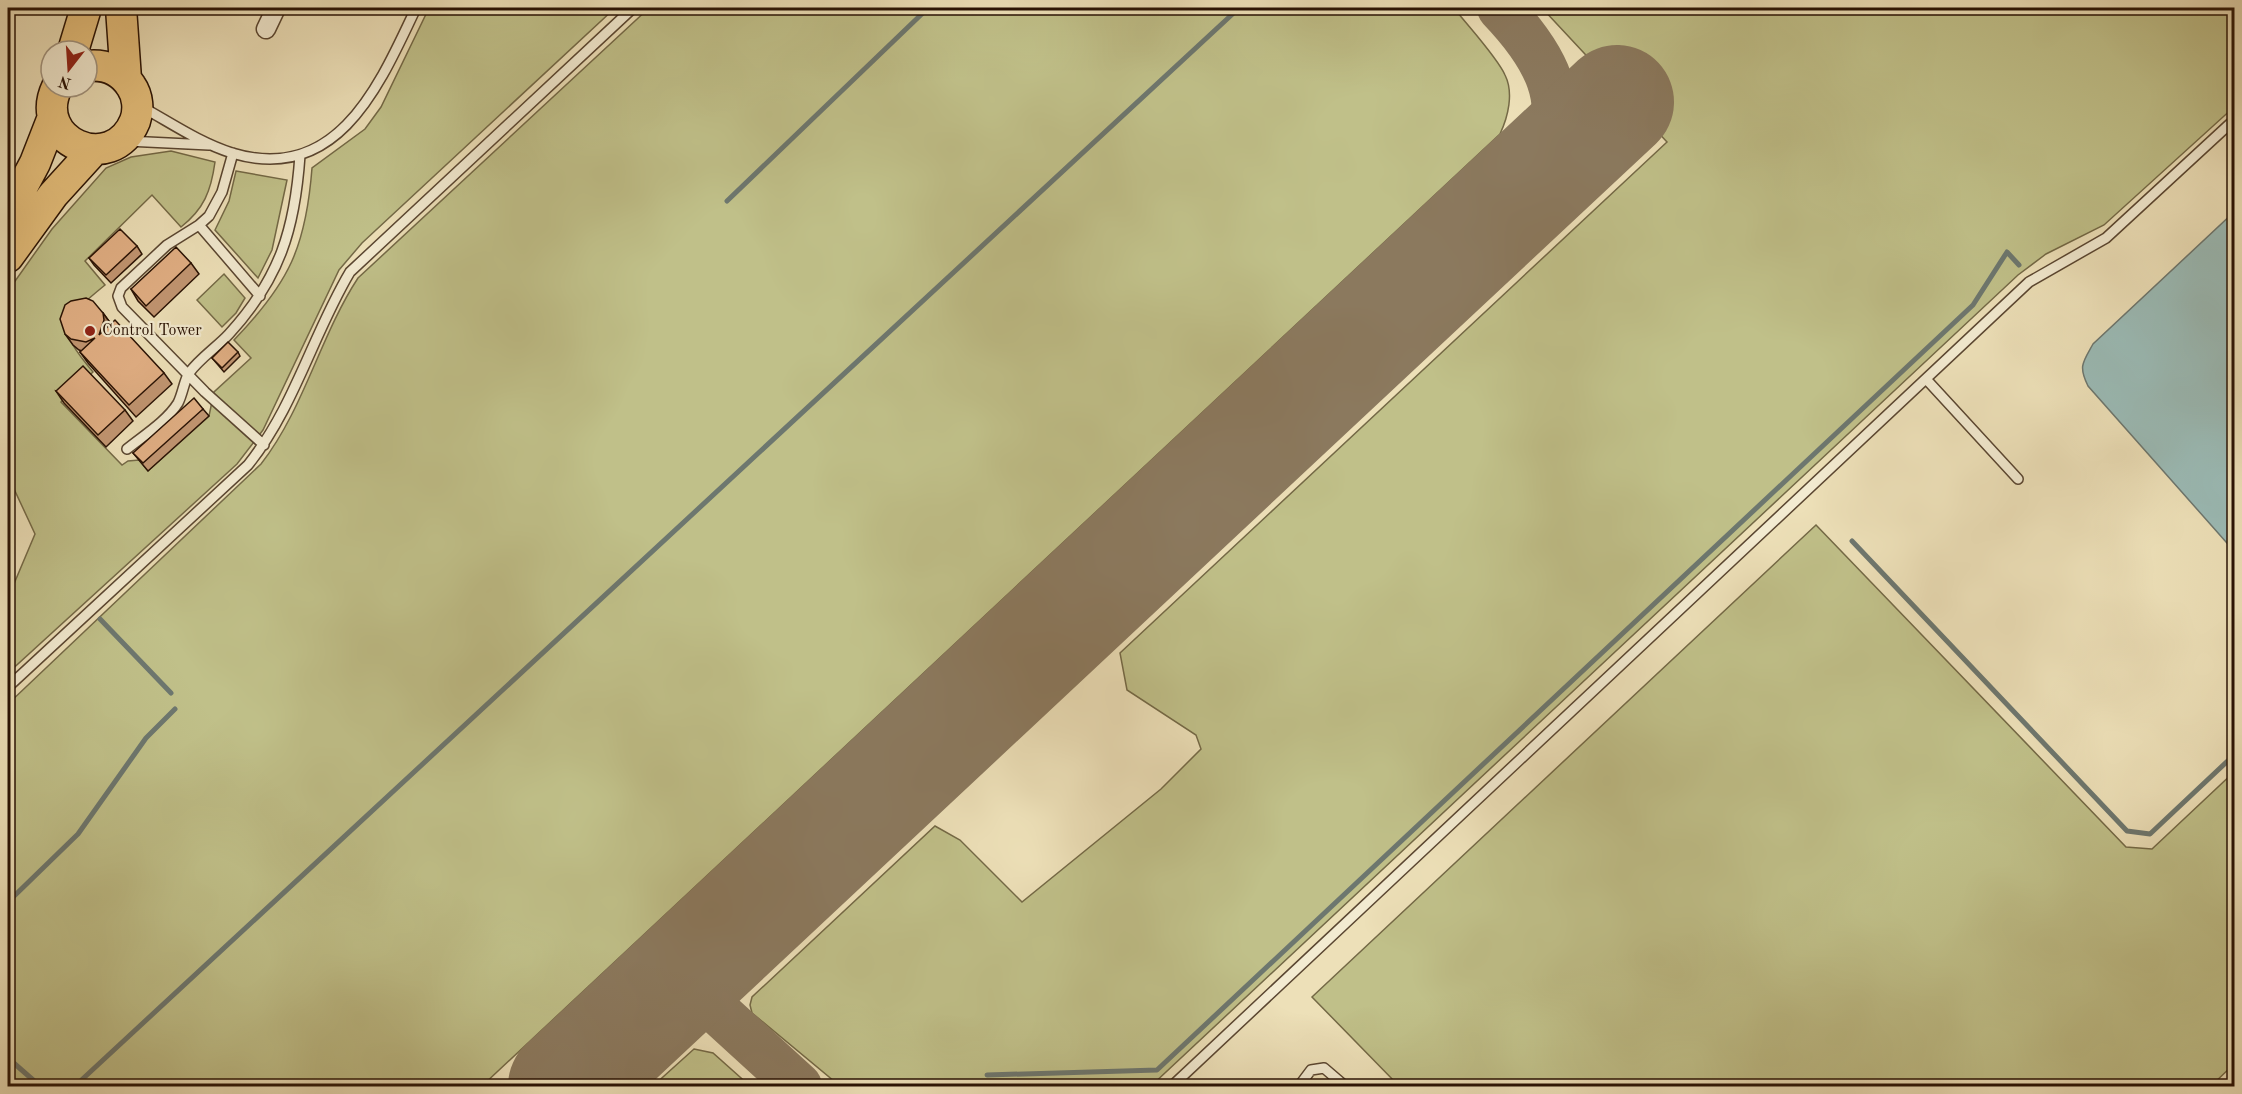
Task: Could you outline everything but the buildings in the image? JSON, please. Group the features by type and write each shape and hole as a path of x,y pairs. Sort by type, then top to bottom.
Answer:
{"main road":[{"path":"77,39 86,8"},
{"path":"8,257 53,195 107,145 130,131 136,118 121,8"},
{"path":"99,65 102,65 132,92"},
{"path":"53,99 53,117 58,130 68,140 80,147 107,145"},
{"path":"8,214 35,163 53,117"}],"street":[{"path":"266,29 276,8"}],"lane":[{"path":"132,92 212,145 233,153 262,158 300,155 332,138 362,110 388,69 416,8"},
{"path":"8,687 248,465 264,445 350,272 633,8"},
{"path":"1172,1086 2029,282 2106,238 2235,120"},
{"path":"107,145 212,145"},
{"path":"233,153 222,192 209,216 167,245 121,288 118,297 122,307 237,422 264,445"},
{"path":"128,449 175,408 189,373 229,334 260,296 275,272 289,232 298,190 300,155"},
{"path":"199,225 260,296"},
{"path":"1926,379 2018,479"},
{"path":"1299,1086 1311,1070 1324,1068 1346,1086"}],"green space":[{"path":"429,8 615,8 362,243 339,270 263,430 237,464 8,673 8,598 35,534 8,476 8,291 52,229 106,168 131,157 171,151 215,162 205,199 181,227 152,195 85,261 105,285 79,307 68,325 68,334 73,344 93,372 61,402 122,465 128,461 139,460 148,471 209,416 214,392 251,358 234,340 269,300 291,262 305,220 312,168 365,129 381,107"},
{"path":"649,8 1454,8 1489,50 1505,75 1509,89 1509,105 1500,134 482,1086 8,1086 8,704 261,464 289,420 333,324 358,278"},
{"path":"1542,8 2234,8 2234,107 2104,225 2046,254 2018,275 1151,1086 840,1086 752,1013 750,1005 752,997 935,826 960,840 1022,902 1161,789 1201,749 1196,735 1127,690 1120,653 1667,142"},
{"path":"236,171 287,180 272,250 258,278 215,230 229,201"},
{"path":"224,274 245,298 236,313 222,327 197,300"},
{"path":"1816,525 2126,847 2152,849 2234,772 2234,1064 2211,1086 1399,1086 1312,997"},
{"path":"694,1049 713,1053 750,1086 653,1086"}],"water":[{"path":"2234,212 2234,551 2088,386 2083,374 2083,364 2093,344"}],"waterway":[{"path":"727,201 928,8"},
{"path":"75,1086 1239,8"},
{"path":"987,1075 1157,1070 1973,305 2007,252 2019,265"},
{"path":"1852,541 2127,831 2150,834 2234,755"},
{"path":"100,619 171,693"},
{"path":"8,902 78,834 146,738 175,709"},
{"path":"8,1058 40,1086"}],"taxiway":[{"path":"1497,215 1538,164 1549,142 1554,121 1554,100 1541,61 1500,8"},
{"path":"724,940 715,957 709,985 719,1013 799,1086"},
{"path":"646,1012 665,1004 684,1000 702,1003 719,1013"}],"runway":[{"path":"565,1086 1617,102"}],"place":[{"name":"Control Tower","path":"90,331"}]}
